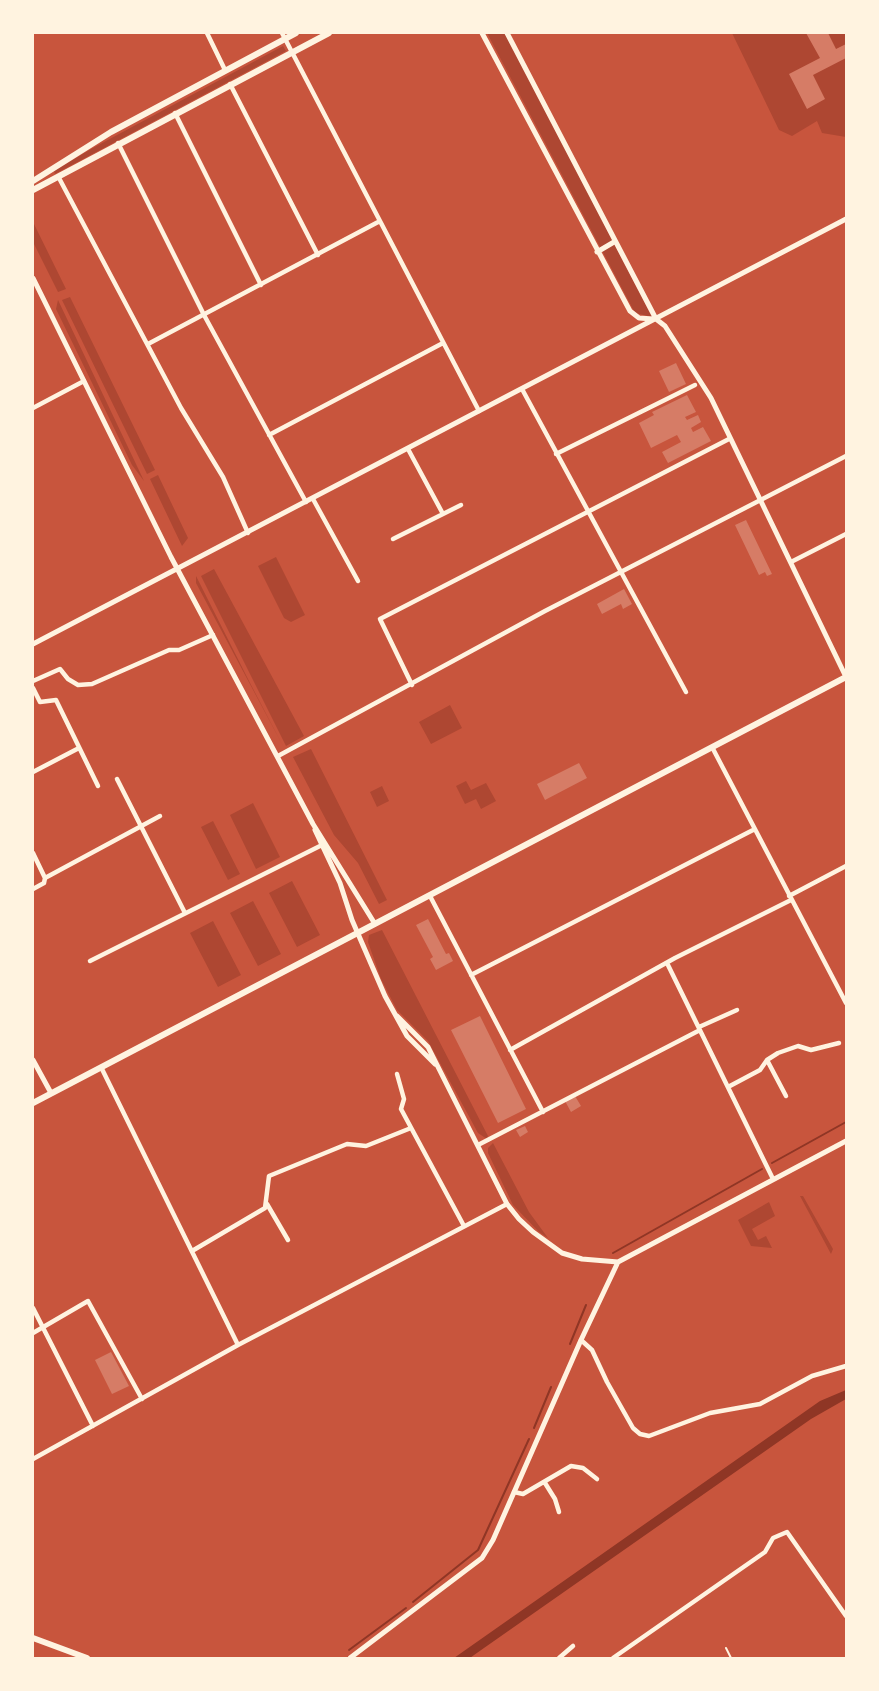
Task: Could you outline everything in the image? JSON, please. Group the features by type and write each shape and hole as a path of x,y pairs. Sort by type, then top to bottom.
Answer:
{"main road":[{"path":"33,181 111,132 283,36 296,33"},
{"path":"33,190 329,33"},
{"path":"33,1103 846,677"},
{"path":"33,1638 87,1658"}],"street":[{"path":"207,33 225,70"},
{"path":"482,33 630,311 639,318 656,319"},
{"path":"507,33 656,319 665,326 701,381 846,677"},
{"path":"283,36 479,411"},
{"path":"230,84 318,255"},
{"path":"176,113 261,285"},
{"path":"118,143 204,315 306,502"},
{"path":"59,178 180,408 224,477 248,533"},
{"path":"33,644 846,219"},
{"path":"148,344 380,221"},
{"path":"597,252 614,242"},
{"path":"33,278 178,570 313,824 375,924"},
{"path":"269,435 443,343"},
{"path":"33,408 84,381"},
{"path":"556,454 694,385"},
{"path":"522,389 686,692"},
{"path":"412,685 380,619 729,439"},
{"path":"408,449 443,514"},
{"path":"278,756 846,456"},
{"path":"313,499 358,581"},
{"path":"393,539 461,504"},
{"path":"791,562 846,534"},
{"path":"33,681 60,669 68,679 78,685 92,684 169,650 179,651 213,635"},
{"path":"33,688 40,702 56,700 98,786"},
{"path":"712,747 753,830 846,1003"},
{"path":"33,772 79,748"},
{"path":"117,779 184,913"},
{"path":"45,878 160,816"},
{"path":"313,824 320,846 340,883 385,996 397,1017 412,1042 438,1068 507,1203 533,1232 562,1253 582,1259 618,1262 846,1141"},
{"path":"471,975 753,830"},
{"path":"90,961 320,846"},
{"path":"33,853 45,878 44,884 33,889"},
{"path":"510,1050 846,866"},
{"path":"429,896 543,1112"},
{"path":"667,963 773,1179"},
{"path":"478,1145 737,1010"},
{"path":"728,1087 760,1070 768,1060 798,1046 811,1050 839,1043"},
{"path":"33,1060 51,1094"},
{"path":"768,1060 786,1096"},
{"path":"100,1067 238,1345"},
{"path":"397,1074 404,1099 401,1109 464,1226"},
{"path":"288,1240 267,1204 266,1185 269,1176 347,1144 366,1146 411,1128"},
{"path":"33,1459 238,1345 507,1203"},
{"path":"192,1251 260,1213 267,1204"},
{"path":"350,1658 482,1558 618,1262"},
{"path":"33,1333 88,1301 142,1398"},
{"path":"33,1308 93,1426"},
{"path":"581,1340 592,1350 633,1428 640,1434 649,1436 710,1413 760,1404 812,1376 846,1366"},
{"path":"514,1492 523,1494 571,1466 583,1468 597,1479"},
{"path":"545,1483 555,1499 559,1512"},
{"path":"613,1658 765,1552 773,1539 787,1532 846,1617"},
{"path":"559,1658 573,1646"}],"lane":[{"path":"726,1648 731,1658"}],"shaded area":[{"path":"487,33 505,33 652,317 635,313"},
{"path":"732,33 846,33 846,137 822,133 817,121 792,136 779,130"},
{"path":"283,46 286,51 55,174 54,171 91,149"},
{"path":"33,222 66,289 58,292 33,242"},
{"path":"70,297 155,470 147,474 62,300"},
{"path":"58,300 144,481 132,465 56,309"},
{"path":"158,475 188,538 182,546 150,479"},
{"path":"276,557 305,615 291,622 284,618 258,566"},
{"path":"214,569 304,736 286,746 201,576"},
{"path":"196,576 250,683 283,746 196,583"},
{"path":"450,705 462,728 431,744 419,722"},
{"path":"311,749 387,900 379,904 358,863 334,835 293,757"},
{"path":"466,781 471,790 486,783 496,801 481,809 476,799 465,804 456,786"},
{"path":"382,786 389,801 377,807 370,792"},
{"path":"253,803 280,857 256,869 230,815"},
{"path":"213,821 240,874 228,880 201,827"},
{"path":"292,881 320,935 297,947 269,893"},
{"path":"253,901 281,954 258,966 230,913"},
{"path":"213,921 241,975 218,987 190,933"},
{"path":"382,930 488,1136 487,1139 478,1133 428,1041 397,1010 381,979 368,942 369,935"},
{"path":"493,1143 529,1212 548,1238 539,1232 513,1205 488,1153 488,1148"},
{"path":"800,1196 803,1196 833,1249 831,1254"},
{"path":"769,1202 775,1216 752,1229 758,1240 766,1236 772,1248 751,1246 738,1220"},
{"path":"846,1390 846,1399 811,1419 470,1658 454,1658 820,1401"}],"building":[{"path":"806,33 828,33 836,49 846,44 846,58 813,75 825,99 807,109 789,74 820,58"},
{"path":"676,363 686,384 669,392 659,371"},
{"path":"687,395 696,412 685,417 687,420 698,415 701,422 691,428 693,432 703,427 711,441 668,463 662,452 681,442 677,435 651,448 639,423 654,415 652,412"},
{"path":"746,520 772,574 767,576 765,572 759,575 735,525"},
{"path":"624,589 632,604 623,609 621,604 602,614 597,604"},
{"path":"579,763 587,778 545,800 537,784"},
{"path":"428,919 446,954 449,953 453,961 436,970 430,959 433,957 416,925"},
{"path":"480,1016 526,1109 498,1123 451,1030"},
{"path":"575,1096 581,1106 571,1112 565,1101"},
{"path":"525,1126 528,1132 520,1137 516,1130"},
{"path":"111,1352 129,1386 112,1394 95,1360"}],"waterway":[{"path":"772,1163 846,1122"},
{"path":"613,1253 762,1169"},
{"path":"570,1344 586,1305"},
{"path":"534,1428 551,1387"},
{"path":"413,1602 478,1550 529,1439"},
{"path":"349,1650 406,1608"}]}
